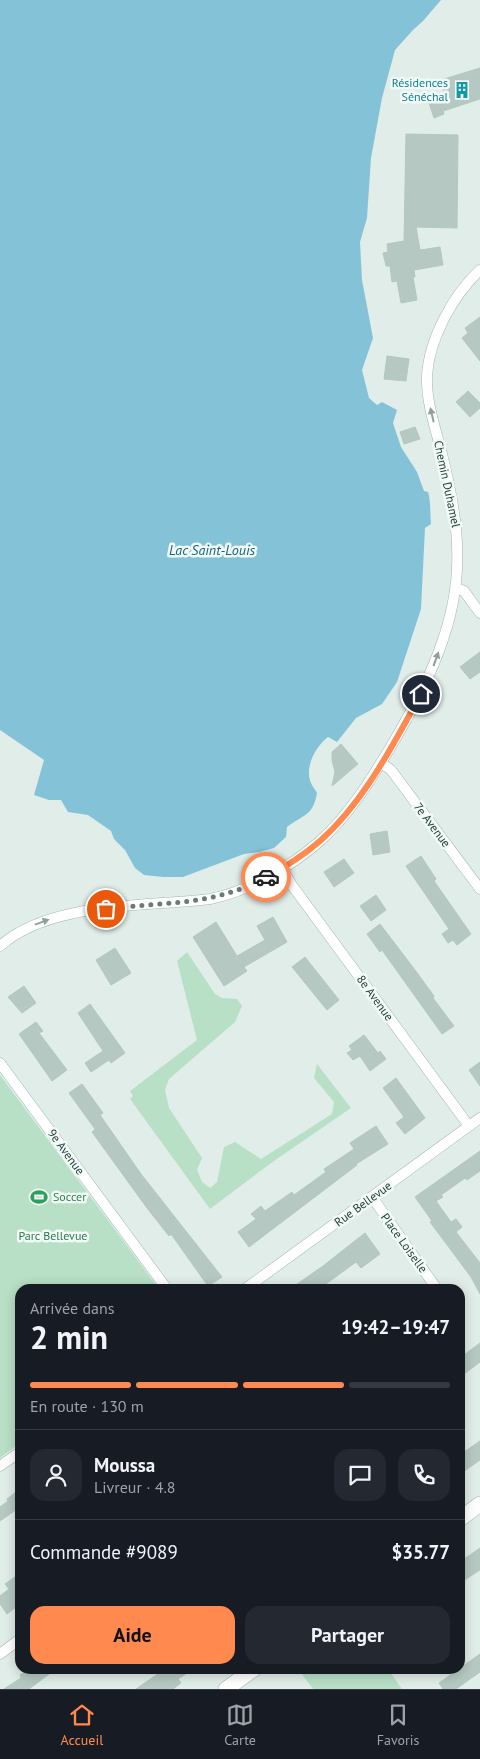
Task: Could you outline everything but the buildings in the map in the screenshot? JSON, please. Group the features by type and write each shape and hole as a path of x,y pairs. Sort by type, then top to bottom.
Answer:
{"street":[{"name":"Chemin Duhamel","path":"0,946 19,932 48,919 106,909 213,898 246,887 282,868 312,848 333,828 356,801 381,763 431,673 445,633 456,588 458,551 455,515 430,406 427,377 432,350 450,308 466,285 480,270"},
{"path":"456,588 464,591 480,612"},
{"name":"7e Avenue","path":"381,763 391,770 480,889"},
{"name":"8e Avenue","path":"282,868 291,884 469,1126"},
{"name":"9e Avenue","path":"0,1063 163,1284"},
{"name":"Rue Bellevue","path":"252,1284 480,1118"},
{"name":"Place Loiselle","path":"372,1197 433,1284"},
{"path":"0,1466 15,1456"},
{"path":"465,1515 480,1504"},
{"path":"0,1654 15,1643"},
{"path":"226,1689 247,1674"}],"green space":[{"path":"187,952 215,994 222,998 237,999 242,1006 235,1022 169,1079 165,1090 169,1108 202,1158 197,1170 202,1182 210,1188 217,1182 224,1147 235,1142 261,1159 332,1114 334,1102 314,1078 317,1064 351,1108 271,1163 210,1209 130,1099 133,1096 130,1091 197,1040 177,961"},
{"name":"Soccer","path":"0,1075 155,1284 15,1284 15,1447 0,1458"},
{"path":"302,1674 392,1674 402,1689 313,1689"}],"water":[{"name":"Lac Saint-Louis","path":"0,0 441,0 395,50 382,98 371,158 367,218 360,242 362,280 373,338 362,370 369,398 377,405 382,402 397,410 393,423 401,447 417,472 424,491 428,492 429,496 431,524 425,528 421,609 397,682 382,704 356,718 337,742 328,737 312,757 309,777 317,793 313,806 307,814 287,827 286,837 274,848 244,854 183,877 144,875 135,868 125,850 114,839 111,831 88,815 68,812 61,800 49,800 34,795 44,760 0,730"}],"way so far":[{"path":"106,909 213,898 236,891 266,877"}],"place":[{"name":"Résidences Sénéchal","path":"462,90"},
{"name":"Soccer","path":"39,1197"}],"route":[{"path":"266,877 312,848 347,812 381,763 421,694"}],"park label":[{"name":"Parc Bellevue","path":"53,1236"}]}
